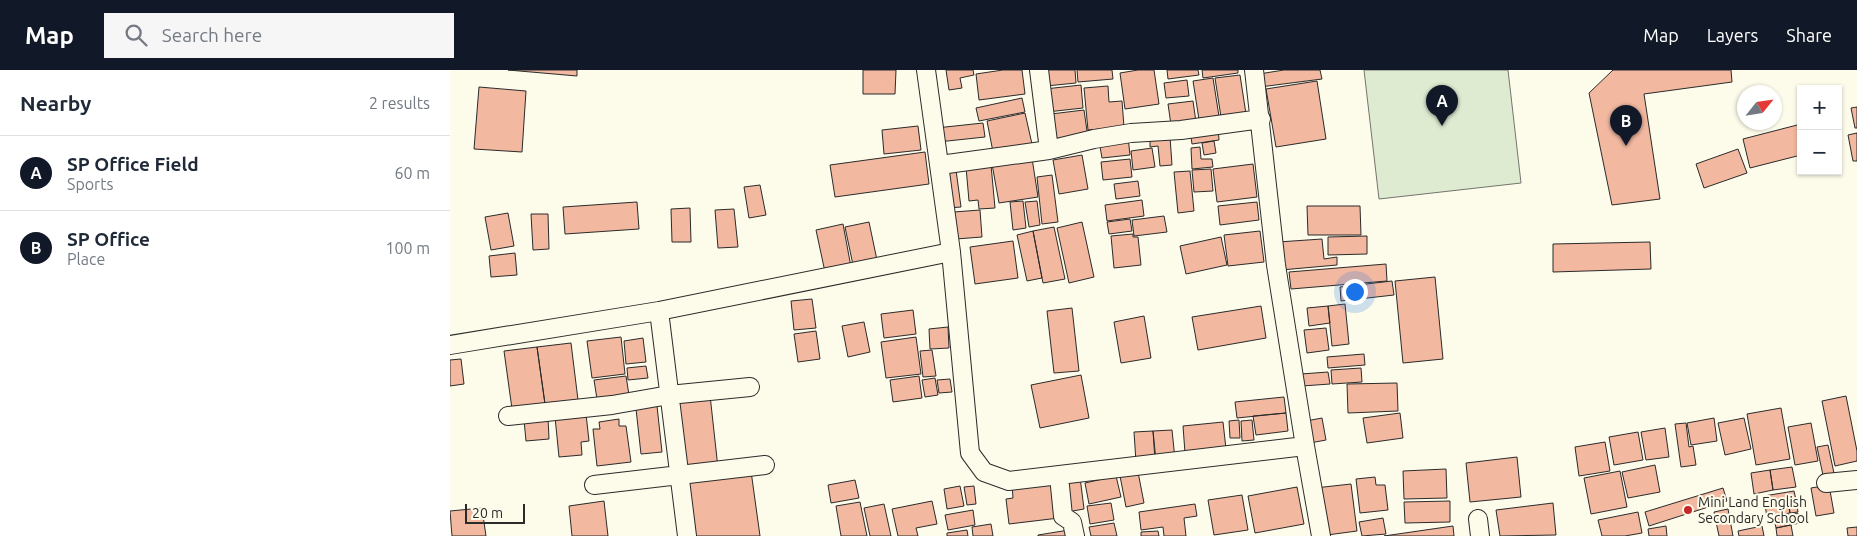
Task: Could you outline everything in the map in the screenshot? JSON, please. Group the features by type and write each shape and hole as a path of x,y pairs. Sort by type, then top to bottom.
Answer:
{"street":[{"path":"926,70 951,252 970,452 984,472 1009,481 1305,446"},
{"path":"1039,70 1049,150"},
{"path":"1254,70 1276,265 1321,536"},
{"path":"940,165 1049,150 1094,139 1131,133 1181,130 1261,120"},
{"path":"450,345 659,311 951,252"},
{"path":"659,311 687,536"},
{"path":"508,416 612,405 669,395 750,387"},
{"path":"594,486 679,474 765,465"},
{"path":"1059,476 1063,516 1072,522 1075,536"},
{"path":"1826,483 1857,480"}],"green space":[{"path":"1364,70 1508,70 1521,183 1379,199"}],"building":[{"path":"508,70 577,70 577,76"},
{"path":"863,70 896,70 895,94 863,94"},
{"path":"946,70 973,70 974,75 960,78 962,88 949,90"},
{"path":"1003,70 1022,70 1025,94 979,100 976,74"},
{"path":"1044,70 1075,70 1076,83 1046,86"},
{"path":"1077,70 1112,70 1113,79 1078,82"},
{"path":"1154,70 1159,104 1125,109 1120,73"},
{"path":"1167,70 1198,70 1199,75 1168,79"},
{"path":"1202,70 1238,70 1238,73 1203,78"},
{"path":"1284,70 1320,70 1322,79 1260,87 1259,74"},
{"path":"1613,70 1731,70 1732,82 1644,94 1660,199 1612,205 1589,93"},
{"path":"1240,75 1246,114 1221,117 1215,78"},
{"path":"1213,78 1220,123 1200,126 1193,81"},
{"path":"1187,80 1189,96 1166,98 1164,83"},
{"path":"1317,81 1326,139 1276,147 1266,89"},
{"path":"1081,85 1083,108 1047,112 1045,89"},
{"path":"1108,86 1109,102 1122,101 1124,127 1088,130 1084,88"},
{"path":"479,87 526,91 522,152 474,149"},
{"path":"1022,98 1025,112 979,121 976,108"},
{"path":"1193,101 1196,122 1171,125 1168,104"},
{"path":"1857,107 1857,128 1855,128 1851,108"},
{"path":"1084,110 1088,138 1055,143 1051,114"},
{"path":"1025,113 1032,144 993,152 987,121"},
{"path":"983,123 985,137 938,142 936,128"},
{"path":"1797,125 1797,156 1750,168 1743,139"},
{"path":"918,126 921,150 884,154 882,130"},
{"path":"1218,127 1219,140 1192,144 1190,130"},
{"path":"1857,133 1857,161 1853,161 1848,135"},
{"path":"1128,137 1130,155 1102,158 1099,141"},
{"path":"1170,137 1172,165 1160,166 1158,146 1150,147 1150,139"},
{"path":"1214,141 1216,153 1204,155 1202,143"},
{"path":"1200,147 1201,159 1212,159 1213,167 1192,169 1191,148"},
{"path":"1152,148 1155,167 1133,170 1131,151"},
{"path":"1738,149 1747,173 1704,188 1696,164"},
{"path":"925,152 929,184 835,197 830,165"},
{"path":"1082,155 1088,189 1059,194 1053,160"},
{"path":"1032,158 1038,197 999,203 992,164"},
{"path":"1130,159 1132,177 1103,180 1101,162"},
{"path":"1253,164 1257,197 1217,202 1213,169"},
{"path":"991,165 995,208 979,209 978,200 969,201 966,167"},
{"path":"1211,169 1213,191 1194,192 1192,170"},
{"path":"956,170 961,207 948,208 943,172"},
{"path":"1190,171 1194,211 1178,213 1174,172"},
{"path":"1052,175 1058,222 1042,224 1037,177"},
{"path":"1138,181 1140,196 1116,199 1114,184"},
{"path":"760,185 766,215 749,218 744,187"},
{"path":"1142,200 1144,216 1107,221 1105,205"},
{"path":"1023,201 1026,228 1013,230 1010,202"},
{"path":"1037,201 1040,225 1029,227 1025,202"},
{"path":"637,202 639,229 565,234 563,207"},
{"path":"1257,202 1259,220 1220,225 1218,206"},
{"path":"1307,206 1360,206 1361,235 1308,235"},
{"path":"690,208 691,242 672,242 671,209"},
{"path":"734,209 738,247 718,248 715,210"},
{"path":"980,210 982,237 956,239 954,212"},
{"path":"508,213 514,246 491,250 485,217"},
{"path":"531,214 548,214 549,249 533,250"},
{"path":"1164,216 1167,232 1134,236 1132,220"},
{"path":"1130,219 1132,231 1109,234 1107,222"},
{"path":"869,222 877,260 853,265 845,227"},
{"path":"1082,222 1094,277 1069,283 1057,228"},
{"path":"843,224 851,267 825,272 816,230"},
{"path":"1054,227 1065,279 1043,283 1033,231"},
{"path":"1033,231 1042,278 1027,281 1017,235"},
{"path":"1260,231 1264,262 1228,266 1224,235"},
{"path":"1133,234 1133,237 1138,237 1141,265 1114,268 1111,236"},
{"path":"1367,236 1367,254 1328,255 1328,237"},
{"path":"1221,237 1227,265 1186,274 1180,246"},
{"path":"1322,239 1324,259 1337,257 1337,265 1281,270 1278,242"},
{"path":"1013,241 1018,278 975,284 970,247"},
{"path":"1650,242 1651,269 1553,272 1553,244"},
{"path":"515,253 517,275 491,277 489,256"},
{"path":"1386,264 1387,281 1291,289 1289,272"},
{"path":"1435,277 1443,359 1403,363 1395,281"},
{"path":"1392,281 1394,295 1341,301 1340,287"},
{"path":"812,299 816,328 794,330 791,301"},
{"path":"1345,304 1349,344 1332,346 1328,306"},
{"path":"1261,306 1266,338 1198,350 1192,317"},
{"path":"1328,306 1330,323 1309,326 1307,308"},
{"path":"1072,308 1079,371 1054,373 1047,311"},
{"path":"913,310 916,334 884,338 881,314"},
{"path":"1144,316 1151,358 1121,363 1114,322"},
{"path":"864,322 870,352 848,357 842,326"},
{"path":"948,327 949,348 930,349 929,329"},
{"path":"1326,328 1329,350 1307,353 1304,330"},
{"path":"816,331 820,359 798,362 794,334"},
{"path":"621,337 625,374 592,378 587,341"},
{"path":"916,337 921,374 886,378 881,342"},
{"path":"643,338 646,362 626,364 624,341"},
{"path":"571,343 578,400 545,404 537,347"},
{"path":"537,347 545,404 512,409 504,351"},
{"path":"932,350 936,376 923,377 920,351"},
{"path":"1364,354 1365,365 1328,368 1327,357"},
{"path":"461,359 464,384 450,386 450,360"},
{"path":"646,366 648,378 628,380 627,368"},
{"path":"1361,368 1362,382 1332,384 1331,370"},
{"path":"1328,372 1330,384 1302,386 1301,374"},
{"path":"1081,375 1089,418 1040,428 1031,385"},
{"path":"626,376 629,395 597,399 594,380"},
{"path":"919,376 922,398 893,402 890,380"},
{"path":"935,378 938,395 925,397 922,380"},
{"path":"950,379 952,392 939,393 937,380"},
{"path":"1397,383 1398,411 1348,413 1347,384"},
{"path":"710,395 718,468 685,472 677,399"},
{"path":"1846,396 1857,451 1857,461 1835,466 1822,401"},
{"path":"1284,397 1286,413 1237,418 1235,402"},
{"path":"657,406 662,452 641,454 636,409"},
{"path":"1781,408 1790,459 1756,465 1747,414"},
{"path":"1286,413 1288,431 1256,435 1253,416"},
{"path":"1400,413 1403,438 1367,443 1363,418"},
{"path":"586,414 589,441 581,442 582,455 559,457 555,417"},
{"path":"548,418 549,439 526,441 524,420"},
{"path":"1322,418 1326,440 1310,443 1306,421"},
{"path":"1714,418 1717,441 1691,445 1687,423"},
{"path":"1744,418 1751,449 1725,455 1718,423"},
{"path":"619,419 619,426 626,426 631,462 597,466 593,429 600,429 599,422"},
{"path":"1239,420 1240,438 1230,438 1229,421"},
{"path":"1252,420 1254,440 1242,441 1241,421"},
{"path":"1223,422 1226,449 1185,453 1183,426"},
{"path":"1686,423 1689,447 1693,446 1696,465 1681,467 1675,424"},
{"path":"1811,423 1818,461 1795,465 1788,427"},
{"path":"1665,428 1669,457 1646,460 1641,432"},
{"path":"1172,430 1175,459 1156,461 1153,431"},
{"path":"1153,431 1155,460 1136,462 1134,432"},
{"path":"1638,432 1643,460 1614,465 1609,437"},
{"path":"1605,442 1610,471 1579,476 1575,447"},
{"path":"1828,445 1835,478 1824,480 1817,447"},
{"path":"1517,457 1521,497 1470,502 1466,463"},
{"path":"1655,465 1660,492 1628,498 1622,472"},
{"path":"1792,467 1796,487 1773,490 1770,470"},
{"path":"1446,469 1447,498 1404,499 1403,471"},
{"path":"1770,470 1773,490 1754,494 1751,473"},
{"path":"751,471 760,536 694,536 686,480"},
{"path":"1620,471 1627,507 1591,514 1584,478"},
{"path":"1138,472 1144,503 1126,507 1120,476"},
{"path":"1116,476 1121,497 1089,504 1085,483"},
{"path":"1080,477 1084,509 1067,512 1063,480"},
{"path":"1375,477 1376,485 1385,485 1388,510 1360,513 1356,479"},
{"path":"855,480 859,498 831,503 828,485"},
{"path":"1055,480 1059,518 1009,524 1006,499 1013,498 1012,485"},
{"path":"1351,484 1357,531 1327,535 1315,488"},
{"path":"1829,485 1834,513 1816,516 1811,488"},
{"path":"960,486 964,506 947,509 944,489"},
{"path":"974,486 976,504 967,505 964,487"},
{"path":"1297,487 1304,524 1255,533 1248,496"},
{"path":"1723,488 1727,501 1649,526 1645,512"},
{"path":"1794,491 1796,500 1765,505 1764,496"},
{"path":"1242,495 1248,530 1214,535 1208,500"},
{"path":"1796,500 1798,512 1790,513 1788,501"},
{"path":"604,501 608,536 572,536 569,506"},
{"path":"932,501 937,524 916,528 918,536 898,536 892,509"},
{"path":"1450,501 1450,522 1405,523 1404,502"},
{"path":"1788,501 1790,513 1767,517 1765,505"},
{"path":"860,502 867,536 841,536 836,506"},
{"path":"1111,503 1114,520 1090,524 1087,506"},
{"path":"1553,503 1556,535 1500,536 1496,510"},
{"path":"884,504 891,536 870,536 864,508"},
{"path":"1195,504 1197,516 1184,518 1186,536 1164,536 1163,527 1141,530 1139,512"},
{"path":"482,508 486,536 452,536 450,511"},
{"path":"1728,509 1733,536 1719,536 1714,512"},
{"path":"973,510 975,525 948,530 945,515"},
{"path":"1638,512 1642,533 1625,536 1602,536 1598,520"},
{"path":"1798,513 1800,523 1776,528 1774,518"},
{"path":"1383,518 1386,534 1362,536 1359,522"},
{"path":"1114,523 1117,536 1091,536 1089,527"},
{"path":"991,524 993,536 973,536 972,527"},
{"path":"1791,525 1793,536 1777,536 1776,528"},
{"path":"1453,526 1454,536 1384,536"},
{"path":"1666,526 1667,536 1649,536 1648,529"},
{"path":"1762,526 1764,536 1739,536 1738,531"},
{"path":"1857,527 1857,536 1848,536 1847,528"},
{"path":"967,530 968,536 947,536 947,533"},
{"path":"1069,530 1071,536 1038,536 1038,535"},
{"path":"1158,531 1159,536 1141,536 1141,532"}],"place":[{"name":"SP Office Field","path":"1442,126"},
{"name":"SP Office","path":"1626,146"},
{"name":"Mini Land English Secondary School","path":"1688,510"}]}
